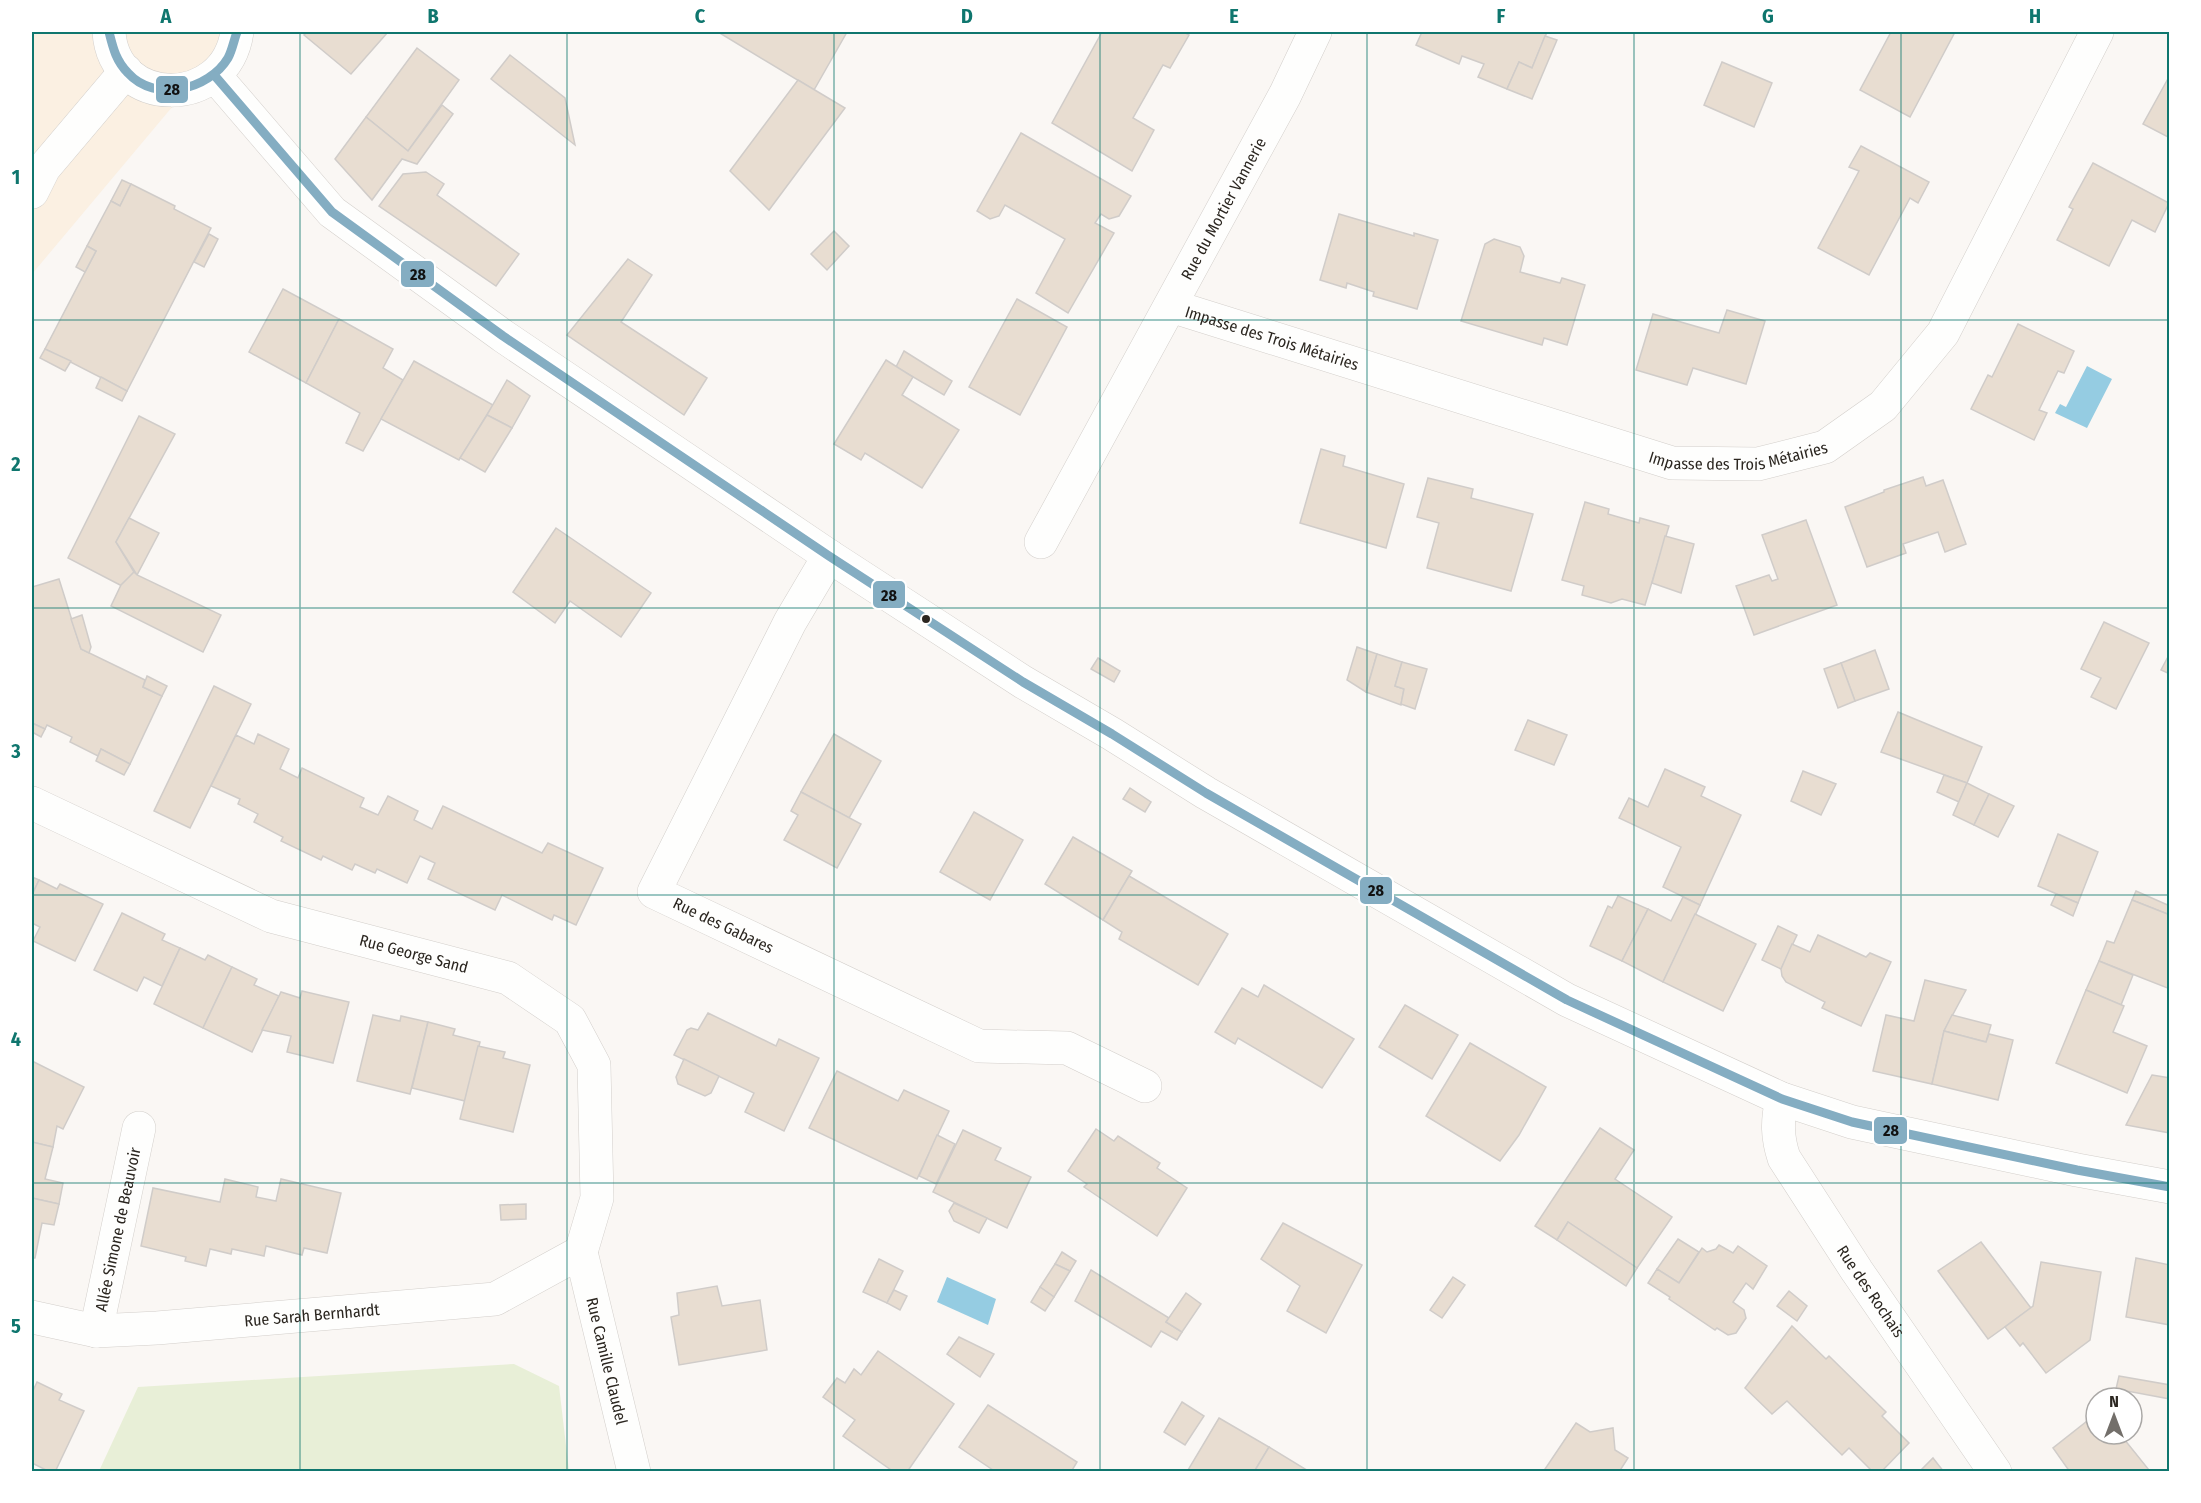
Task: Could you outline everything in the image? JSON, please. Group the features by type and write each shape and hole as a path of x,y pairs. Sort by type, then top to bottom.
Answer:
{"street":[{"path":"109,32 112,48 126,71 139,82 169,91 186,90 201,85 215,76 230,57 237,32"},
{"name":"Rue du Mortier Vannerie","path":"1041,542 1285,95 1315,32"},
{"name":"Impasse des Trois Métairies","path":"1170,306 1672,463 1758,464 1825,447 1883,406 1943,333 2097,32"},
{"path":"32,192 44,168 126,71"},
{"path":"215,76 332,212 503,336 829,556 1023,682 1206,793 1567,1000 1782,1099 1852,1122 2077,1170 2169,1187"},
{"name":"Rue des Gabares","path":"829,556 790,622 654,892 979,1046 1067,1048 1145,1086"},
{"name":"Rue George Sand","path":"32,803 271,916 508,978 570,1020 594,1065 597,1198 581,1252"},
{"name":"Rue des Rochais","path":"1782,1099 1777,1121 1778,1140 1784,1158 1857,1270 1995,1472"},
{"name":"Allée Simone de Beauvoir","path":"96,1331 139,1128"},
{"name":"Rue Sarah Bernhardt","path":"32,1317 96,1331 157,1328 495,1299 581,1252"},
{"name":"Rue Camille Claudel","path":"581,1252 634,1472"}],"shaded area":[{"path":"32,32 235,32 32,274"}],"green space":[{"path":"514,1364 559,1386 569,1471 99,1471 138,1387"}],"water":[{"path":"2087,366 2112,379 2087,428 2055,413 2060,404 2066,407"},
{"path":"947,1277 996,1299 988,1325 937,1302"}],"building":[{"path":"307,32 388,32 351,74 304,35"},
{"path":"718,32 847,32 814,90"},
{"path":"1102,32 1184,32 1189,35 1170,68 1163,65 1133,118 1154,130 1132,171 1052,123"},
{"path":"1422,32 1547,32 1532,68 1519,62 1507,89 1478,77 1484,64 1462,56 1459,64 1416,45"},
{"path":"1891,32 1955,32 1910,117 1860,90"},
{"path":"1545,36 1557,40 1532,99 1507,89 1519,62 1532,68"},
{"path":"417,48 459,80 408,151 366,117"},
{"path":"510,55 565,98 575,145 491,79"},
{"path":"1722,62 1772,83 1754,127 1704,105"},
{"path":"2170,75 2170,138 2143,124"},
{"path":"798,80 845,108 769,210 730,171"},
{"path":"442,105 453,114 417,164 402,159 372,200 335,159 366,117 408,151"},
{"path":"1021,133 1131,196 1119,216 1109,219 1101,214 1095,223 1114,233 1068,313 1036,293 1065,239 1005,205 999,216 990,219 977,211"},
{"path":"1861,146 1929,182 1918,203 1910,198 1869,275 1818,248 1859,171 1849,167"},
{"path":"2093,163 2169,203 2155,232 2132,220 2109,266 2057,240 2073,209 2069,207"},
{"path":"426,172 444,184 437,195 519,254 496,286 379,206 403,174"},
{"path":"122,180 131,184 120,206 111,201"},
{"path":"131,184 175,206 174,209 211,228 127,391 45,349 96,251 87,246 111,201 120,206"},
{"path":"1339,214 1414,236 1414,233 1438,240 1417,309 1373,296 1374,292 1347,283 1346,288 1320,280"},
{"path":"834,231 849,246 827,270 811,254"},
{"path":"209,234 218,239 204,267 194,262"},
{"path":"1494,239 1520,247 1524,256 1520,272 1560,283 1562,278 1585,285 1567,345 1544,338 1542,345 1461,321 1485,244"},
{"path":"87,246 96,251 85,272 76,267"},
{"path":"628,259 652,275 621,322 707,378 684,415 567,335"},
{"path":"283,289 339,319 306,383 249,352"},
{"path":"1017,299 1067,327 1020,415 969,387"},
{"path":"1727,310 1765,321 1746,384 1693,368 1687,385 1636,370 1653,314 1719,333"},
{"path":"339,319 393,349 383,368 403,380 363,451 346,443 360,413 306,383"},
{"path":"2018,324 2074,351 2064,373 2058,371 2039,410 2047,413 2034,440 1971,409 1988,375 1992,377"},
{"path":"45,349 71,361 65,371 40,358"},
{"path":"904,351 952,381 944,395 896,367"},
{"path":"886,360 913,377 902,395 959,430 922,488 865,453 861,460 834,444"},
{"path":"414,361 493,405 459,460 381,419"},
{"path":"101,377 127,391 122,401 96,388"},
{"path":"507,380 530,396 512,428 487,415"},
{"path":"487,415 512,428 485,472 460,458"},
{"path":"139,416 175,434 116,542 134,572 122,586 68,558"},
{"path":"1321,449 1345,456 1343,466 1404,484 1386,548 1300,523"},
{"path":"1923,477 1926,486 1943,480 1966,544 1945,552 1938,532 1903,544 1906,553 1867,567 1845,507 1884,492 1884,490"},
{"path":"1428,478 1473,489 1471,498 1533,514 1511,591 1427,568 1439,523 1417,517"},
{"path":"1585,502 1609,509 1608,514 1639,523 1640,518 1669,526 1645,605 1622,599 1611,603 1582,595 1584,586 1562,580"},
{"path":"129,518 159,533 137,575 116,542"},
{"path":"1806,520 1837,605 1754,635 1736,586 1769,575 1772,581 1778,579 1762,535"},
{"path":"556,528 651,593 621,637 570,601 555,623 513,592"},
{"path":"1665,536 1694,544 1681,593 1652,583"},
{"path":"134,572 221,615 203,652 111,606 121,585"},
{"path":"59,579 81,649 145,680 143,687 162,696 130,764 101,749 98,756 70,742 72,737 47,725 45,729 32,723 32,587"},
{"path":"82,615 91,647 89,653 81,649 71,619"},
{"path":"2104,622 2149,643 2116,709 2091,697 2101,678 2081,669"},
{"path":"1357,647 1377,654 1366,692 1347,680"},
{"path":"1875,650 1889,689 1855,701 1841,663"},
{"path":"2170,653 2170,674 2161,670"},
{"path":"1377,654 1402,662 1395,686 1404,689 1401,705 1366,692"},
{"path":"1098,658 1120,671 1114,682 1091,669"},
{"path":"1402,662 1427,669 1415,709 1401,704 1404,689 1395,686"},
{"path":"1841,663 1855,701 1838,708 1824,669"},
{"path":"147,676 167,686 162,696 143,687"},
{"path":"214,686 251,704 190,828 154,811"},
{"path":"1898,712 1982,747 1967,783 1881,752"},
{"path":"1528,720 1567,735 1554,765 1515,750"},
{"path":"32,723 45,729 41,737 32,732"},
{"path":"258,734 289,749 280,769 298,778 302,768 364,798 360,807 378,815 388,796 418,811 414,820 432,829 443,806 542,853 548,843 603,868 576,925 554,915 552,920 502,895 495,910 428,879 435,863 420,856 407,883 377,869 375,873 355,864 352,870 323,856 321,860 281,841 283,837 254,822 258,814 238,804 240,799 211,786 236,735 254,744"},
{"path":"834,734 881,761 849,818 801,792"},
{"path":"101,749 130,764 124,775 96,761"},
{"path":"1665,769 1705,787 1701,796 1741,815 1700,905 1663,887 1681,847 1619,818 1629,798 1648,807"},
{"path":"1803,771 1836,784 1821,815 1791,801"},
{"path":"1944,775 1967,783 1959,802 1937,792"},
{"path":"1967,783 1989,794 1974,825 1953,815"},
{"path":"1130,788 1151,802 1145,812 1123,799"},
{"path":"801,792 861,824 837,868 784,840 798,815 791,811"},
{"path":"1989,794 2014,806 1998,837 1974,825"},
{"path":"974,812 1023,840 990,900 940,872"},
{"path":"2058,834 2098,852 2078,903 2038,886"},
{"path":"1073,837 1132,871 1103,920 1045,884"},
{"path":"1129,876 1228,934 1198,985 1119,939 1122,932 1103,920"},
{"path":"32,877 39,880 32,895"},
{"path":"39,880 57,889 60,884 103,904 75,961 33,941 40,927 32,923 32,895"},
{"path":"2136,891 2170,906 2170,915 2132,900"},
{"path":"2056,894 2078,903 2073,916 2051,905"},
{"path":"1618,896 1648,909 1622,961 1590,946 1608,906 1612,908"},
{"path":"1683,897 1700,905 1663,982 1622,961 1648,909 1671,921"},
{"path":"2132,900 2170,915 2170,989 2099,961 2107,941 2114,943"},
{"path":"122,913 165,934 162,940 180,948 162,986 144,977 137,991 94,970"},
{"path":"1695,914 1756,944 1723,1011 1663,982"},
{"path":"1778,926 1797,935 1781,969 1762,960"},
{"path":"1818,935 1866,957 1870,953 1891,962 1861,1026 1822,1008 1825,1002 1786,982 1782,976 1781,969 1792,944 1810,952"},
{"path":"180,948 205,960 208,955 232,967 203,1028 154,1004"},
{"path":"2099,961 2133,975 2121,1005 2086,990"},
{"path":"232,967 257,979 254,985 279,996 252,1052 203,1028"},
{"path":"1925,980 1966,990 1944,1031 1932,1084 1873,1071 1886,1015 1914,1021"},
{"path":"1264,985 1354,1039 1322,1088 1238,1038 1235,1044 1215,1032 1242,988 1258,997"},
{"path":"2086,990 2124,1006 2113,1032 2147,1046 2127,1093 2056,1063"},
{"path":"302,991 349,1002 333,1063 287,1052 291,1036 262,1030 281,992 300,998"},
{"path":"1405,1005 1458,1035 1432,1079 1379,1047"},
{"path":"708,1013 776,1046 779,1039 819,1058 784,1131 745,1112 754,1093 674,1055 687,1030 691,1028 698,1030"},
{"path":"373,1015 400,1021 401,1016 428,1022 410,1094 357,1081"},
{"path":"1952,1015 1991,1025 1986,1042 1944,1031"},
{"path":"428,1022 455,1029 453,1035 480,1042 465,1101 412,1088"},
{"path":"1944,1031 1986,1042 1989,1034 2013,1040 1998,1100 1932,1084"},
{"path":"1470,1043 1546,1087 1519,1135 1500,1161 1426,1116"},
{"path":"478,1046 505,1052 503,1058 530,1065 513,1132 460,1119"},
{"path":"684,1059 719,1076 711,1093 705,1096 678,1084 676,1077"},
{"path":"32,1061 84,1087 63,1129 57,1126 53,1147 32,1142"},
{"path":"837,1071 898,1101 904,1090 949,1111 917,1179 809,1128"},
{"path":"2152,1075 2170,1078 2170,1133 2126,1125"},
{"path":"1600,1128 1634,1150 1615,1179 1672,1217 1637,1268 1568,1222 1557,1240 1535,1226"},
{"path":"1096,1129 1114,1141 1118,1136 1160,1163 1157,1168 1187,1188 1157,1236 1084,1187 1087,1184 1068,1171"},
{"path":"963,1130 1001,1148 995,1160 1031,1177 1007,1228 933,1192"},
{"path":"937,1135 955,1144 936,1184 919,1176"},
{"path":"32,1142 53,1147 45,1179 63,1183 59,1204 32,1198"},
{"path":"225,1179 258,1187 256,1197 276,1201 281,1179 341,1193 327,1253 304,1248 302,1255 266,1246 264,1256 232,1249 231,1254 210,1249 206,1266 185,1261 186,1257 141,1246 153,1188 220,1202"},
{"path":"32,1198 59,1204 54,1225 42,1223 35,1258 32,1258"},
{"path":"954,1203 987,1218 979,1233 954,1221 949,1211"},
{"path":"526,1204 526,1219 501,1220 500,1205"},
{"path":"1568,1222 1637,1268 1626,1286 1557,1240"},
{"path":"1283,1223 1362,1265 1326,1333 1287,1311 1300,1286 1261,1259"},
{"path":"1678,1239 1699,1252 1679,1283 1657,1269"},
{"path":"1981,1242 2031,1308 1988,1339 1938,1271"},
{"path":"1719,1245 1733,1253 1738,1246 1767,1266 1753,1289 1746,1283 1733,1302 1744,1310 1746,1318 1736,1333 1728,1335 1717,1328 1715,1330 1648,1283 1657,1269 1679,1283 1702,1248 1707,1252 1716,1249"},
{"path":"1062,1252 1076,1261 1070,1271 1055,1264"},
{"path":"2136,1258 2170,1265 2170,1325 2126,1317"},
{"path":"879,1259 903,1271 887,1303 863,1292"},
{"path":"2041,1262 2101,1272 2090,1340 2046,1373 2023,1343 2020,1346 2005,1327 2033,1306"},
{"path":"1055,1264 1070,1271 1054,1297 1040,1287"},
{"path":"1091,1270 1169,1318 1166,1322 1182,1332 1177,1340 1161,1331 1151,1347 1075,1301"},
{"path":"1453,1277 1465,1285 1442,1318 1430,1310"},
{"path":"717,1286 722,1306 760,1300 767,1350 679,1365 671,1317 679,1315 677,1293"},
{"path":"1040,1287 1054,1297 1045,1311 1031,1302"},
{"path":"894,1290 907,1296 900,1310 887,1303"},
{"path":"1789,1291 1807,1306 1797,1321 1777,1306"},
{"path":"1186,1293 1201,1304 1182,1332 1166,1322"},
{"path":"1792,1326 1826,1359 1829,1356 1886,1412 1882,1416 1909,1443 1881,1472 1873,1472 1849,1448 1842,1455 1787,1401 1772,1414 1745,1388"},
{"path":"959,1337 994,1354 980,1377 947,1354"},
{"path":"878,1351 954,1404 907,1472 894,1472 843,1436 855,1420 823,1397 837,1378 845,1383 854,1369 861,1375"},
{"path":"2119,1376 2170,1385 2170,1399 2144,1394 2144,1386 2117,1386"},
{"path":"37,1382 62,1394 59,1400 84,1411 55,1472 50,1472 32,1463 32,1393"},
{"path":"1182,1402 1204,1416 1185,1445 1164,1432"},
{"path":"988,1405 1077,1462 1071,1472 996,1472 959,1447"},
{"path":"1219,1418 1269,1447 1254,1472 1188,1470"},
{"path":"1576,1423 1590,1432 1613,1428 1615,1450 1628,1458 1619,1472 1543,1472"},
{"path":"2084,1423 2084,1446 2130,1446 2149,1470 2146,1472 2070,1472 2053,1448"},
{"path":"1269,1447 1310,1472 1254,1472"},
{"path":"1933,1458 1944,1472 1919,1472"}],"transit line":[{"name":"28","path":"109,32 118,59 128,73 139,82 152,88 166,90 181,89 208,78 228,58 237,32"},
{"name":"28","path":"215,76 332,212 503,336 829,556 1023,682 1206,793 1567,1000 1782,1099 1852,1122 2077,1170 2170,1187"}]}
